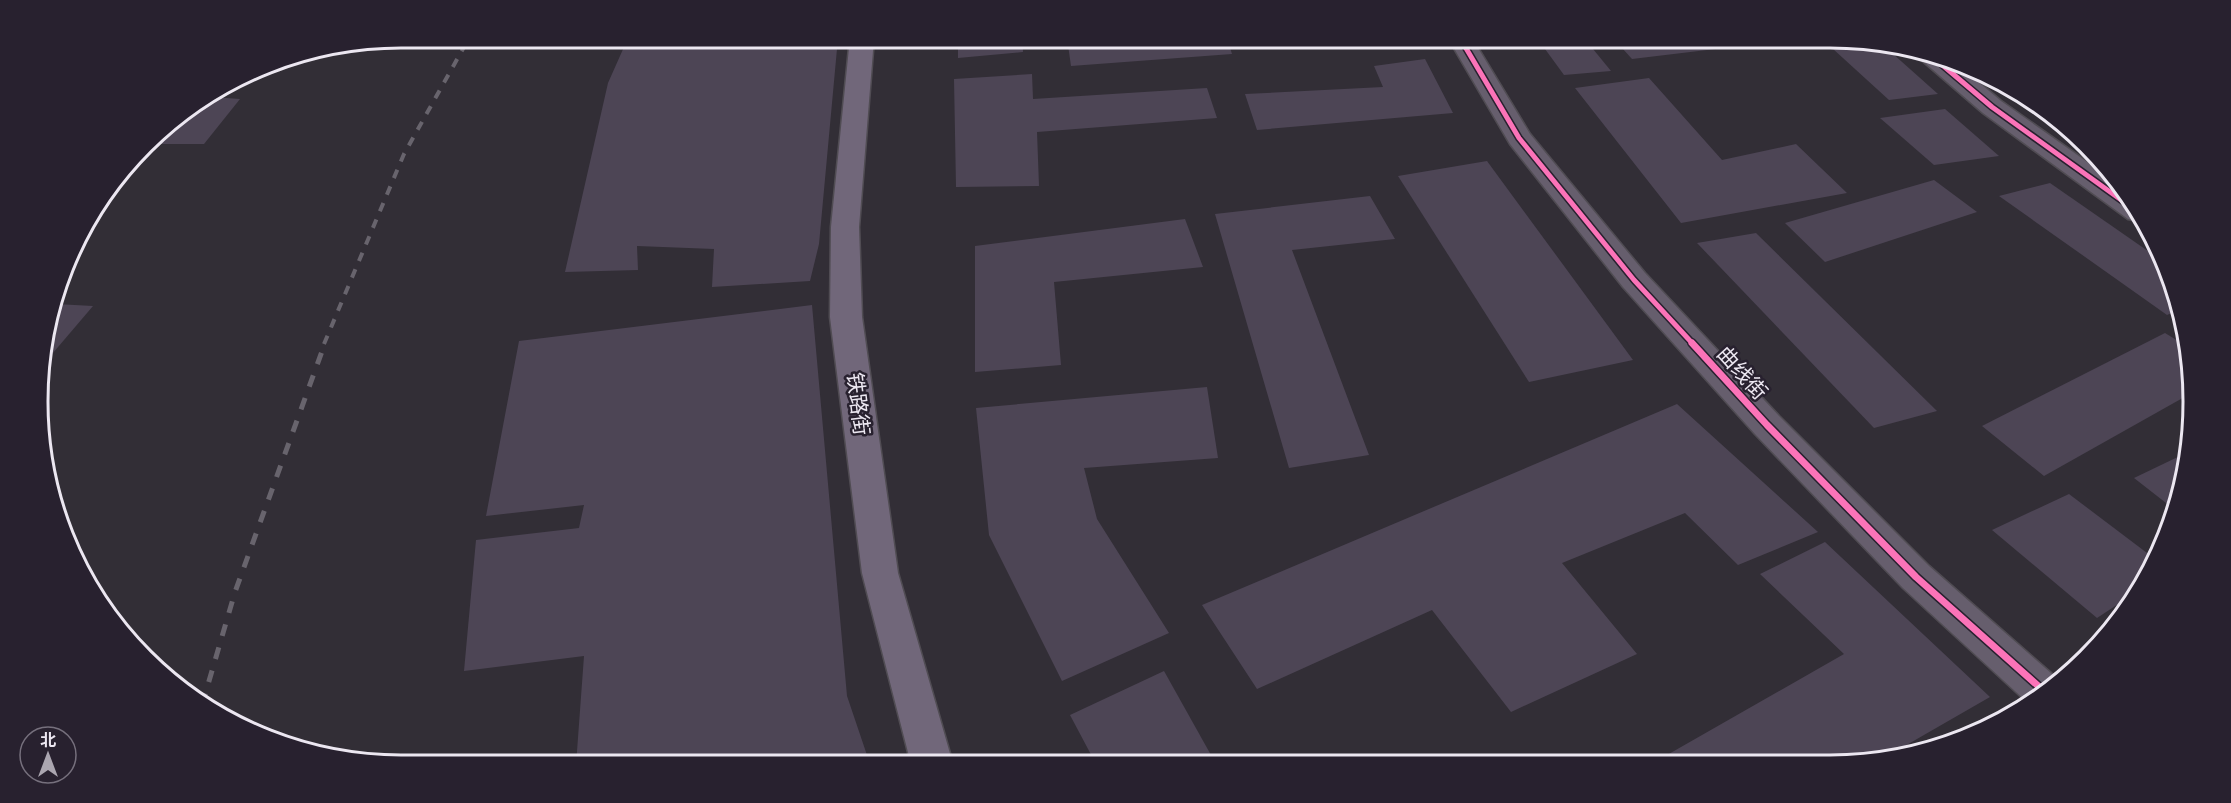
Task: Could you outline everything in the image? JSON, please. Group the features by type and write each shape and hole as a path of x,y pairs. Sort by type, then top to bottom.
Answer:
{"main road":[{"name":"铁路街","path":"861,48 845,227 846,317 880,573 930,755"}],"street":[{"name":"曲线街","path":"1466,48 1519,138 1634,280 1767,425 1916,577 2038,687"},
{"path":"1946,68 1992,107 2118,198"}],"building":[{"path":"624,48 837,48 819,244 810,281 712,287 714,249 637,246 638,270 565,272 608,83"},
{"path":"958,48 1023,48 1023,52 958,58"},
{"path":"1068,48 1230,48 1232,54 1071,66"},
{"path":"1544,48 1592,48 1611,71 1564,75"},
{"path":"1622,48 1724,48 1632,59"},
{"path":"1832,48 1893,54 1938,94 1889,100"},
{"path":"1425,59 1453,113 1257,130 1245,94 1383,87 1374,66"},
{"path":"1032,74 1033,99 1207,88 1217,118 1037,132 1039,186 956,187 954,79"},
{"path":"1649,78 1722,160 1796,144 1847,193 1681,223 1575,88"},
{"path":"221,98 240,99 204,144 160,144 186,121"},
{"path":"1945,109 1999,156 1934,165 1880,118"},
{"path":"1487,161 1633,360 1529,382 1398,176"},
{"path":"1934,180 1977,212 1825,262 1785,223"},
{"path":"2050,183 2150,253 2172,313 2167,315 1999,196"},
{"path":"1370,196 1395,239 1292,250 1369,455 1289,468 1215,214"},
{"path":"1185,219 1203,267 1054,282 1061,365 975,372 975,246"},
{"path":"1756,233 1937,411 1874,428 1697,243"},
{"path":"62,304 93,306 51,355"},
{"path":"812,305 847,696 867,755 577,755 584,656 464,671 476,540 579,528 584,505 486,516 519,341"},
{"path":"2165,333 2177,341 2183,398 2044,476 1982,426"},
{"path":"1207,387 1218,458 1084,468 1097,519 1169,633 1062,681 989,535 976,408"},
{"path":"1677,404 1818,532 1738,565 1685,513 1562,563 1637,654 1511,712 1432,610 1257,689 1202,605"},
{"path":"2178,457 2167,504 2134,478"},
{"path":"2069,494 2149,554 2119,603 2097,618 1992,530"},
{"path":"1825,542 1990,697 1903,747 1876,752 1829,755 1667,755 1844,654 1760,574"},
{"path":"1164,671 1211,755 1091,755 1070,715"}],"railway":[{"path":"324,344 404,154 463,48"},
{"path":"205,695 235,592 325,343"}],"cycle path":[{"path":"1466,48 1519,138 1634,280 1767,425 1916,577 2039,686"},
{"path":"1946,68 1992,107 2118,198"}]}
